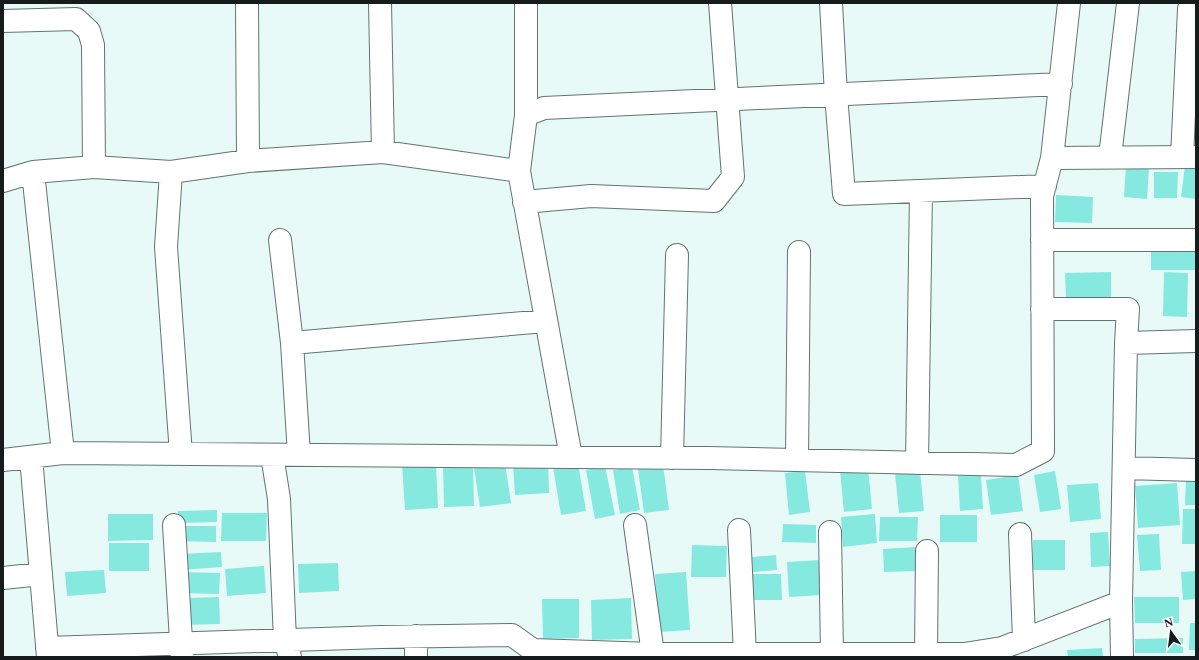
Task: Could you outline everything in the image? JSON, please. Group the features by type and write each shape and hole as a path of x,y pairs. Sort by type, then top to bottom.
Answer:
{"street":[{"path":"247,3 248,161"},
{"path":"380,3 383,152"},
{"path":"526,3 526,115 519,170 571,457"},
{"path":"524,202 591,196 714,201 733,177 726,100 720,3"},
{"path":"831,3 836,95 844,194 1045,186"},
{"path":"3,460 63,453 672,458 1016,465 1042,451 1042,196 1052,158 1069,3"},
{"path":"1110,157 1128,3"},
{"path":"1052,158 1189,157 1189,9"},
{"path":"3,22 76,19 89,31 93,45 94,167"},
{"path":"526,115 544,108 1060,84"},
{"path":"3,181 33,172 94,167 171,172 248,161 383,152 519,170"},
{"path":"33,172 63,453"},
{"path":"171,172 166,247 181,454"},
{"path":"917,463 921,191"},
{"path":"280,240 292,343 299,455"},
{"path":"1042,240 1196,240"},
{"path":"797,460 799,252"},
{"path":"672,458 677,255"},
{"path":"1042,309 1128,309 1121,602 1122,657"},
{"path":"292,343 546,321"},
{"path":"1126,343 1196,341"},
{"path":"272,455 279,499 287,648"},
{"path":"31,457 48,652 416,646 512,635 533,654 964,654 1002,648 1121,602"},
{"path":"1124,468 1196,470"},
{"path":"174,525 182,650"},
{"path":"635,525 653,654"},
{"path":"739,530 745,654"},
{"path":"830,532 832,654"},
{"path":"1020,534 1024,640"},
{"path":"915,655 927,551"},
{"path":"3,578 41,574"}],"building":[{"path":"1126,166 1149,168 1147,199 1124,197"},
{"path":"1185,166 1196,168 1196,199 1181,197"},
{"path":"1154,172 1178,172 1177,198 1154,198"},
{"path":"1056,195 1093,197 1092,223 1055,222"},
{"path":"1151,247 1196,248 1196,270 1151,270"},
{"path":"1111,272 1111,297 1066,298 1065,273"},
{"path":"1164,272 1188,273 1187,317 1163,316"},
{"path":"436,463 438,508 405,510 402,465"},
{"path":"505,463 511,503 480,507 474,468"},
{"path":"548,463 549,493 515,495 513,465"},
{"path":"578,463 586,511 561,515 553,467"},
{"path":"473,464 474,506 444,507 443,465"},
{"path":"663,465 669,510 644,513 638,469"},
{"path":"605,466 615,515 595,519 586,470"},
{"path":"632,467 640,510 620,514 613,470"},
{"path":"868,468 872,509 844,512 840,471"},
{"path":"805,471 810,512 789,515 785,473"},
{"path":"920,471 924,511 899,513 895,473"},
{"path":"1055,471 1061,509 1040,512 1034,475"},
{"path":"981,475 983,509 960,511 958,476"},
{"path":"1018,475 1023,511 991,515 986,480"},
{"path":"1186,480 1196,480 1196,505 1185,505"},
{"path":"1098,483 1101,519 1070,522 1067,485"},
{"path":"1177,483 1180,525 1138,528 1135,486"},
{"path":"1183,509 1196,509 1196,544 1182,544"},
{"path":"217,510 217,522 178,523 178,511"},
{"path":"222,513 267,513 266,541 221,541"},
{"path":"108,514 153,514 153,540 108,541"},
{"path":"875,514 877,543 843,547 841,517"},
{"path":"940,515 977,515 977,542 940,542"},
{"path":"880,517 918,517 917,541 879,541"},
{"path":"783,524 816,525 816,543 782,542"},
{"path":"177,526 216,526 216,542 177,541"},
{"path":"1108,532 1110,566 1091,567 1090,533"},
{"path":"1159,534 1161,570 1140,571 1137,535"},
{"path":"1033,540 1065,540 1065,570 1033,570"},
{"path":"109,543 149,543 149,571 109,571"},
{"path":"692,545 727,546 726,577 691,577"},
{"path":"916,547 916,571 884,572 883,549"},
{"path":"221,552 222,567 181,570 180,554"},
{"path":"776,555 777,570 753,572 752,557"},
{"path":"820,560 822,595 789,597 787,562"},
{"path":"338,563 339,591 299,593 298,564"},
{"path":"264,566 266,593 227,596 225,569"},
{"path":"104,570 106,593 67,596 65,572"},
{"path":"1196,571 1196,599 1183,600 1181,572"},
{"path":"183,572 220,573 219,594 182,593"},
{"path":"686,572 690,630 659,632 655,574"},
{"path":"749,574 781,574 782,600 749,600"},
{"path":"219,597 220,624 185,625 185,598"},
{"path":"1134,597 1179,597 1179,623 1135,623"},
{"path":"631,598 632,639 592,640 591,600"},
{"path":"542,599 579,599 579,638 543,639"},
{"path":"1190,623 1196,623 1196,650 1189,650"},
{"path":"1183,638 1183,653 1135,653 1135,639"},
{"path":"1102,648 1103,657 1068,657 1067,650"}]}
